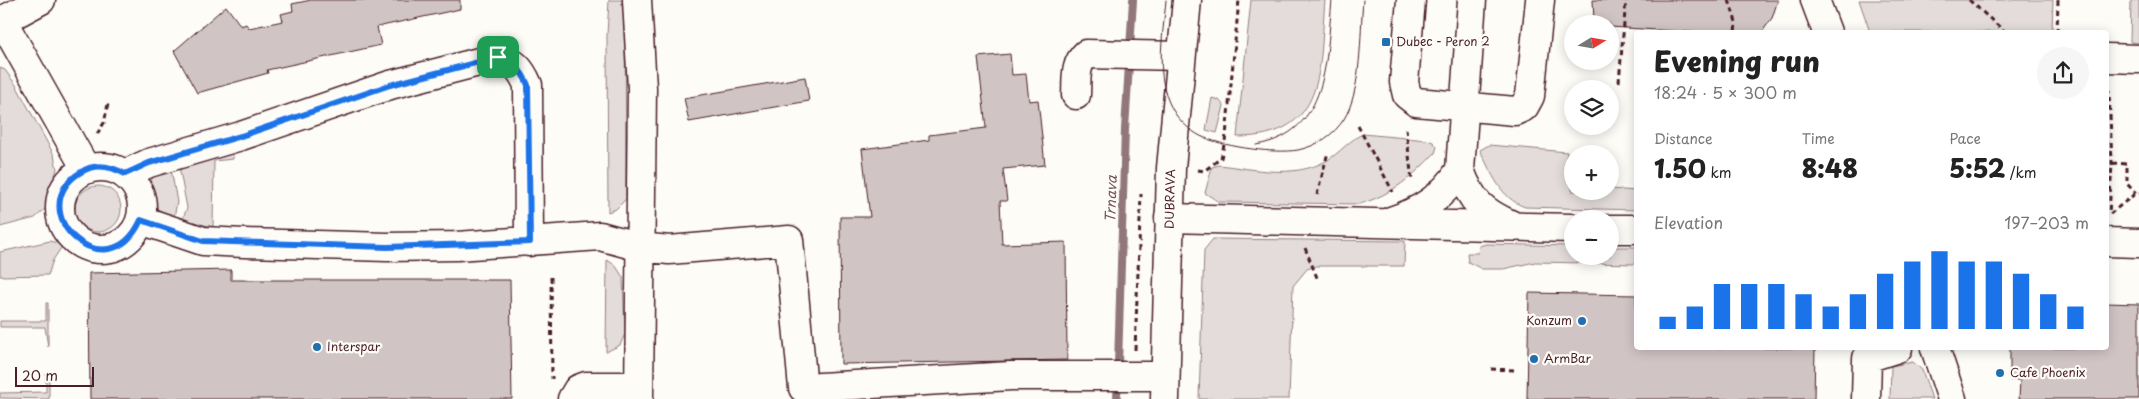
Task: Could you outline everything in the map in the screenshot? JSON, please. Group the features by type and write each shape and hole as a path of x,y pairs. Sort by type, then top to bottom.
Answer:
{"street":[{"path":"41,0 1,21 86,169"},
{"path":"563,393 586,386 639,393 642,88 638,0"},
{"name":"DUBRAVA","path":"1165,388 1169,218 1187,0"},
{"path":"1411,0 1404,82 1407,95 1416,102 1515,110 1524,107 1530,96 1540,0"},
{"path":"1472,0 1462,106 1460,170 1466,187 1483,210 1516,227"},
{"path":"1816,0 1826,30"},
{"path":"1076,95 1079,60 1086,54 1116,53 1181,56"},
{"path":"125,174 149,163 241,136 390,85 498,57 509,60 516,66 523,73 528,85 530,242"},
{"path":"2109,58 2139,59"},
{"path":"106,167 125,174 134,183 140,194 141,220 136,231 128,240 106,249 93,249 82,245 71,237 64,225 60,212 65,186 74,176 86,169 106,167"},
{"path":"1380,225 1413,214 1434,201 1449,186 1460,170"},
{"path":"1169,218 1380,225 1564,228"},
{"path":"141,220 203,241 387,247 530,242 600,236 640,247 668,250 789,240 803,388 1011,376 1122,375 1165,388"},
{"path":"1619,229 1634,229"},
{"path":"2109,242 2139,243"},
{"path":"1866,399 1867,358 1892,350"},
{"path":"1936,350 1952,399"}],"path":[{"path":"1198,170 1204,171 1221,158 1226,136 1239,0"},
{"path":"1619,82 1626,0"},
{"path":"1729,0 1736,22 1735,30"},
{"path":"1969,0 2003,30"},
{"path":"2057,30 2058,0"},
{"path":"2109,91 2112,162 2109,214 2137,193 2126,184 2127,164 2112,162"},
{"path":"95,136 104,123 108,104"},
{"path":"1358,126 1394,193"},
{"path":"1406,129 1412,181"},
{"path":"1316,198 1328,152"},
{"path":"1122,375 1139,242"},
{"path":"1303,244 1318,280"},
{"path":"551,277 551,374 563,393"},
{"path":"1491,369 1514,370"}],"shaded area":[{"path":"609,0 624,0 625,6 626,199 616,209 608,212 607,35"},
{"path":"1251,0 1325,0 1322,50 1319,73 1313,94 1303,112 1288,125 1267,134 1237,137"},
{"path":"1859,0 2053,0 2052,30 1869,30"},
{"path":"2131,0 2139,0 2139,43 2130,42"},
{"path":"0,68 5,70 16,85 54,155 57,169 45,209 35,218 0,227"},
{"path":"1212,98 1219,100 1224,106 1217,133 1206,130"},
{"path":"1363,134 1427,140 1433,142 1437,147 1435,153 1401,184 1372,200 1360,204 1219,202 1205,193 1212,167 1219,165 1273,171 1300,170 1326,161"},
{"path":"1489,145 1564,152 1564,200 1619,200 1619,190 1634,191 1634,210 1525,207 1509,197 1492,175 1480,150"},
{"path":"233,149 233,159 214,161 213,227 182,220 187,208 179,166"},
{"path":"171,169 177,202 174,217 154,206 148,196 150,182 155,174"},
{"path":"98,186 111,190 117,196 121,209 117,222 111,228 98,232 85,228 79,222 75,209 79,196 85,190"},
{"path":"1213,239 1405,241 1404,266 1316,266 1307,269 1293,286 1289,399 1199,399 1204,250"},
{"path":"50,241 63,245 53,260 48,275 0,276 0,252"},
{"path":"1486,244 1564,246 1564,263 1535,262 1503,269 1482,269 1468,262 1467,253 1478,253 1479,246"},
{"path":"1619,247 1634,247 1634,264 1619,264"},
{"path":"607,260 615,265 623,277 625,334 620,345 606,352"},
{"path":"46,303 48,303 48,347 45,327 0,327 0,321 46,321"},
{"path":"1913,362 1922,370 1932,399 1890,399 1891,366"},
{"path":"46,374 49,374 49,399 0,398 0,393 46,392"}],"building":[{"path":"311,0 460,0 460,9 377,27 381,45 267,70 268,73 197,93 174,51 226,6 241,26 246,24 249,28 283,21 281,14 293,11 292,4"},
{"path":"1593,0 1778,0 1772,18 1763,30 1657,30 1619,28 1619,15 1594,15"},
{"path":"1010,54 1012,75 1026,74 1029,101 1038,100 1045,165 1003,169 1007,201 1000,201 1002,244 1066,242 1067,360 841,364 840,217 870,217 862,149 929,140 929,135 986,128 978,57"},
{"path":"805,77 809,101 689,122 684,98"},
{"name":"Interspar","path":"231,270 231,280 510,280 512,399 90,399 89,273"},
{"name":"Konzum","path":"1529,293 1634,295 1634,350 1815,350 1814,399 1527,399"},
{"path":"2109,303 2139,304 2139,399 2019,399 2020,380 2010,380 2010,350 2109,350"}],"waterway":[{"name":"Trnava","path":"1117,399 1125,129 1133,0"}],"tram line":[{"path":"1166,0 1161,59 1162,74 1164,88 1176,115 1189,128 1205,138 1238,147 1277,151 1298,150 1318,143 1330,135 1344,119 1350,107 1357,78 1363,0"},
{"path":"1256,145 1280,138 1298,125 1311,109 1320,90 1325,68 1332,0"}],"place":[{"name":"Dubec - Peron 2","path":"1386,42"},
{"name":"Konzum","path":"1582,321"},
{"name":"Interspar","path":"317,347"},
{"name":"ArmBar","path":"1534,359"},
{"name":"Cafe Phoenix","path":"2000,373"}],"route":[{"path":"498,57 509,60 516,66 523,73 528,85 530,242 387,247 203,241 141,220 136,231 128,240 106,249 93,249 82,245 71,237 64,225 60,212 65,186 74,176 86,169 106,167 116,169 125,174 149,163 241,136 390,85 455,70 498,57"}]}
